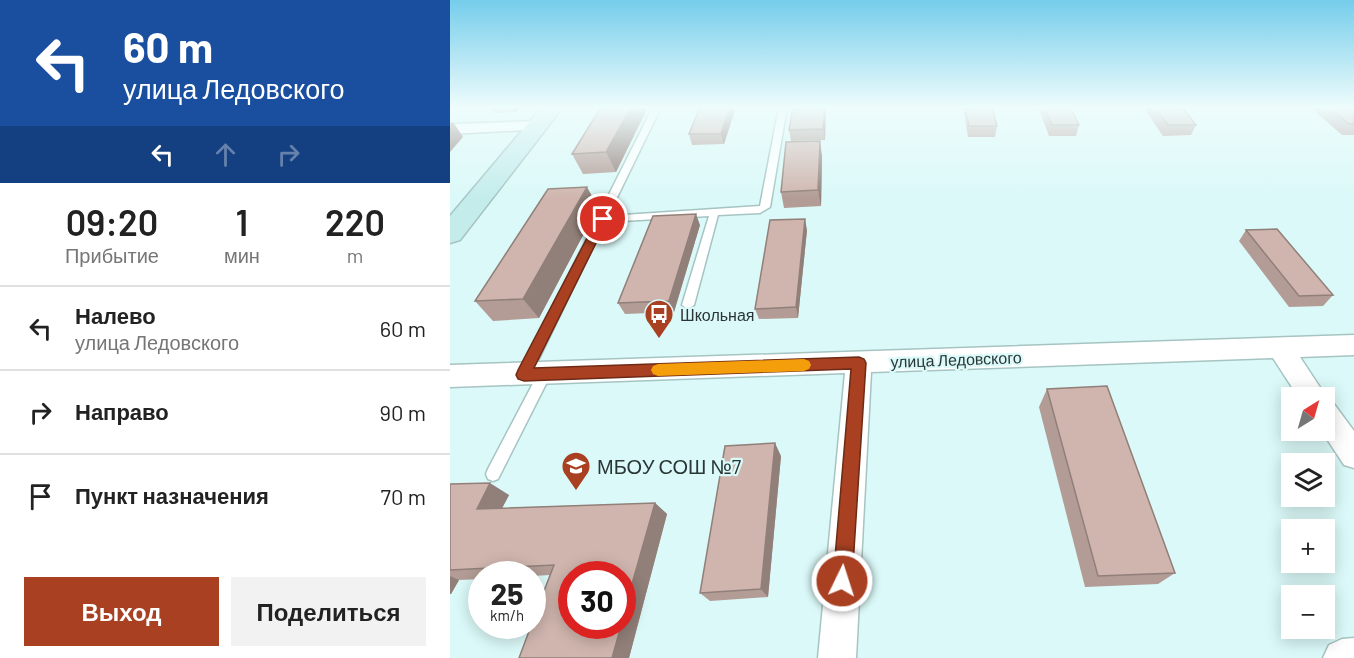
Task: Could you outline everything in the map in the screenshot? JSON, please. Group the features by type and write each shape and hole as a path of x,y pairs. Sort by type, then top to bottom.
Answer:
{"main road":[{"path":"450,234 528,138"}],"street":[{"name":"улица Ледовского","path":"450,376 1354,345"},
{"path":"1280,348 1307,387"},
{"path":"837,658 859,363"},
{"path":"1335,428 1354,455"},
{"path":"1342,658 1354,657"}],"lane":[{"path":"493,474 603,219 642,138"},
{"path":"603,219 760,210 765,207 777,138"},
{"path":"688,305 714,214"}],"building":[{"path":"582,138 614,138 606,152 572,154"},
{"path":"820,141 818,190 781,192 786,142"},
{"path":"587,187 523,299 475,301 548,189"},
{"path":"696,214 669,301 618,303 653,216"},
{"path":"805,219 796,307 755,309 770,220"},
{"path":"1277,229 1333,295 1299,296 1246,230"},
{"path":"1107,386 1175,573 1098,576 1047,389"},
{"path":"775,443 761,589 700,593 725,446"},
{"path":"490,483 477,509 655,503 636,570 636,561 558,561 558,639 617,639 612,658 519,658 526,639 546,639 546,586 554,565 546,565 546,561 468,561 468,569 450,570 450,484"}],"slow traffic":[{"path":"658,370 804,365"}],"place":[{"name":"Школьная","path":"659,340"},
{"name":"МБОУ СОШ №7","path":"576,492"}],"route":[{"path":"603,219 524,375 859,363 842,581"}]}
